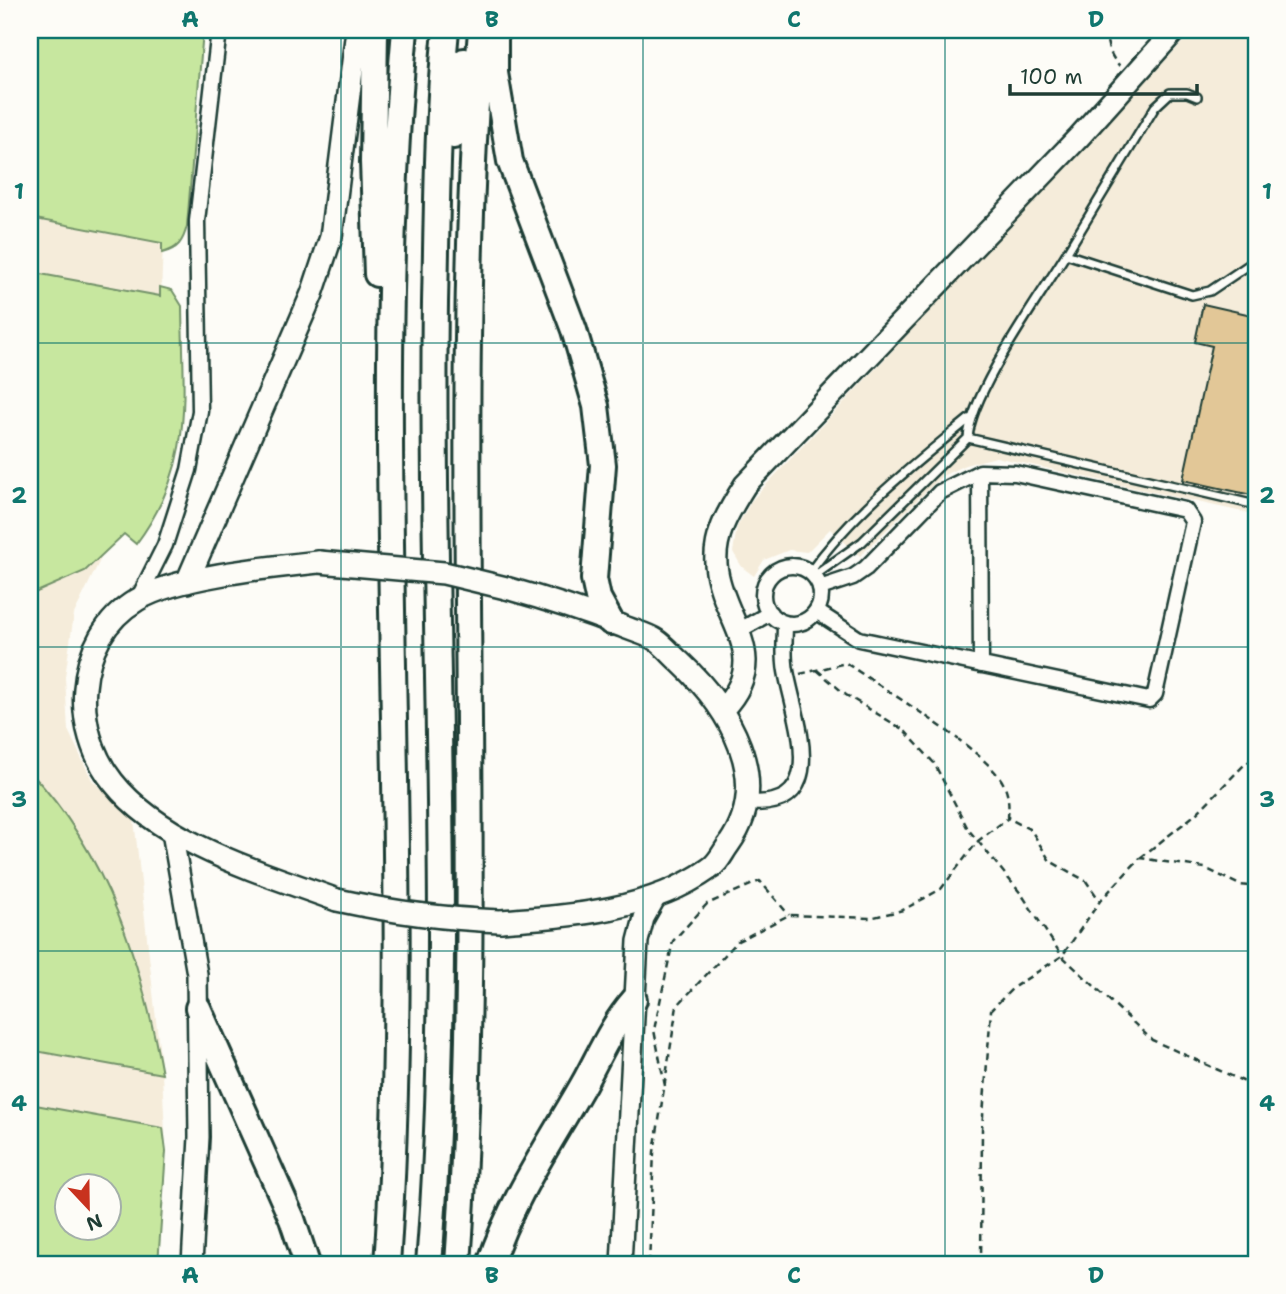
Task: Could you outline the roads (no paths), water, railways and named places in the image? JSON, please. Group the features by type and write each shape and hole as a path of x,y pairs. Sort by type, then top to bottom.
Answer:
{"highway":[{"path":"375,30 372,68 376,249 390,466"},
{"path":"387,1264 396,1075 397,946 390,466 392,247 405,30"},
{"path":"429,1264 438,1073 439,964 433,461 436,247 446,30"},
{"path":"436,247 470,30"},
{"path":"458,1264 470,935 465,459 470,248 481,30"},
{"path":"495,30 495,73 510,161 574,330 596,405 603,465 594,579 598,598 611,622"},
{"path":"489,1264 505,1220 537,1160 584,1082 617,1019 634,1000"},
{"path":"198,1008 292,1219 307,1264"}],"main road":[{"path":"187,582 312,294 331,237 357,30"},
{"path":"723,709 732,699 743,672 740,630 721,589 716,554 728,511 745,485 1175,30"},
{"path":"319,562 444,573 573,606 656,640 706,686 723,709 739,740 748,775 746,802 739,830 713,867 657,895 563,916 499,920 447,919 390,912 337,900 212,852 173,832 113,782 95,752 83,710 86,670 99,636 138,599 187,582 269,567 319,562"}],"street":[{"path":"138,599 165,545 189,470 200,411 197,220 219,30"},
{"path":"981,472 981,665"},
{"path":"981,472 1015,473 1185,510 1193,522 1155,694 1149,700 859,639 816,611 802,622 785,623 770,613 763,596 765,587 775,572 793,566 815,579 853,577 866,568 940,492 981,472"},
{"path":"815,579 816,611"},
{"path":"740,630 770,613"},
{"path":"746,802 766,802 785,794 798,782 804,765 804,750 784,656 785,623"},
{"path":"173,832 197,974 199,1137 192,1264"},
{"path":"621,1264 638,941 644,918 657,895"}],"lane":[{"path":"815,579 862,542 968,438 969,419 982,391 1155,107 1170,93 1178,92 1197,97"},
{"path":"1066,254 1192,295 1210,291 1256,260"},
{"path":"815,579 826,551 885,490 969,419"},
{"path":"968,438 1256,505"}]}
